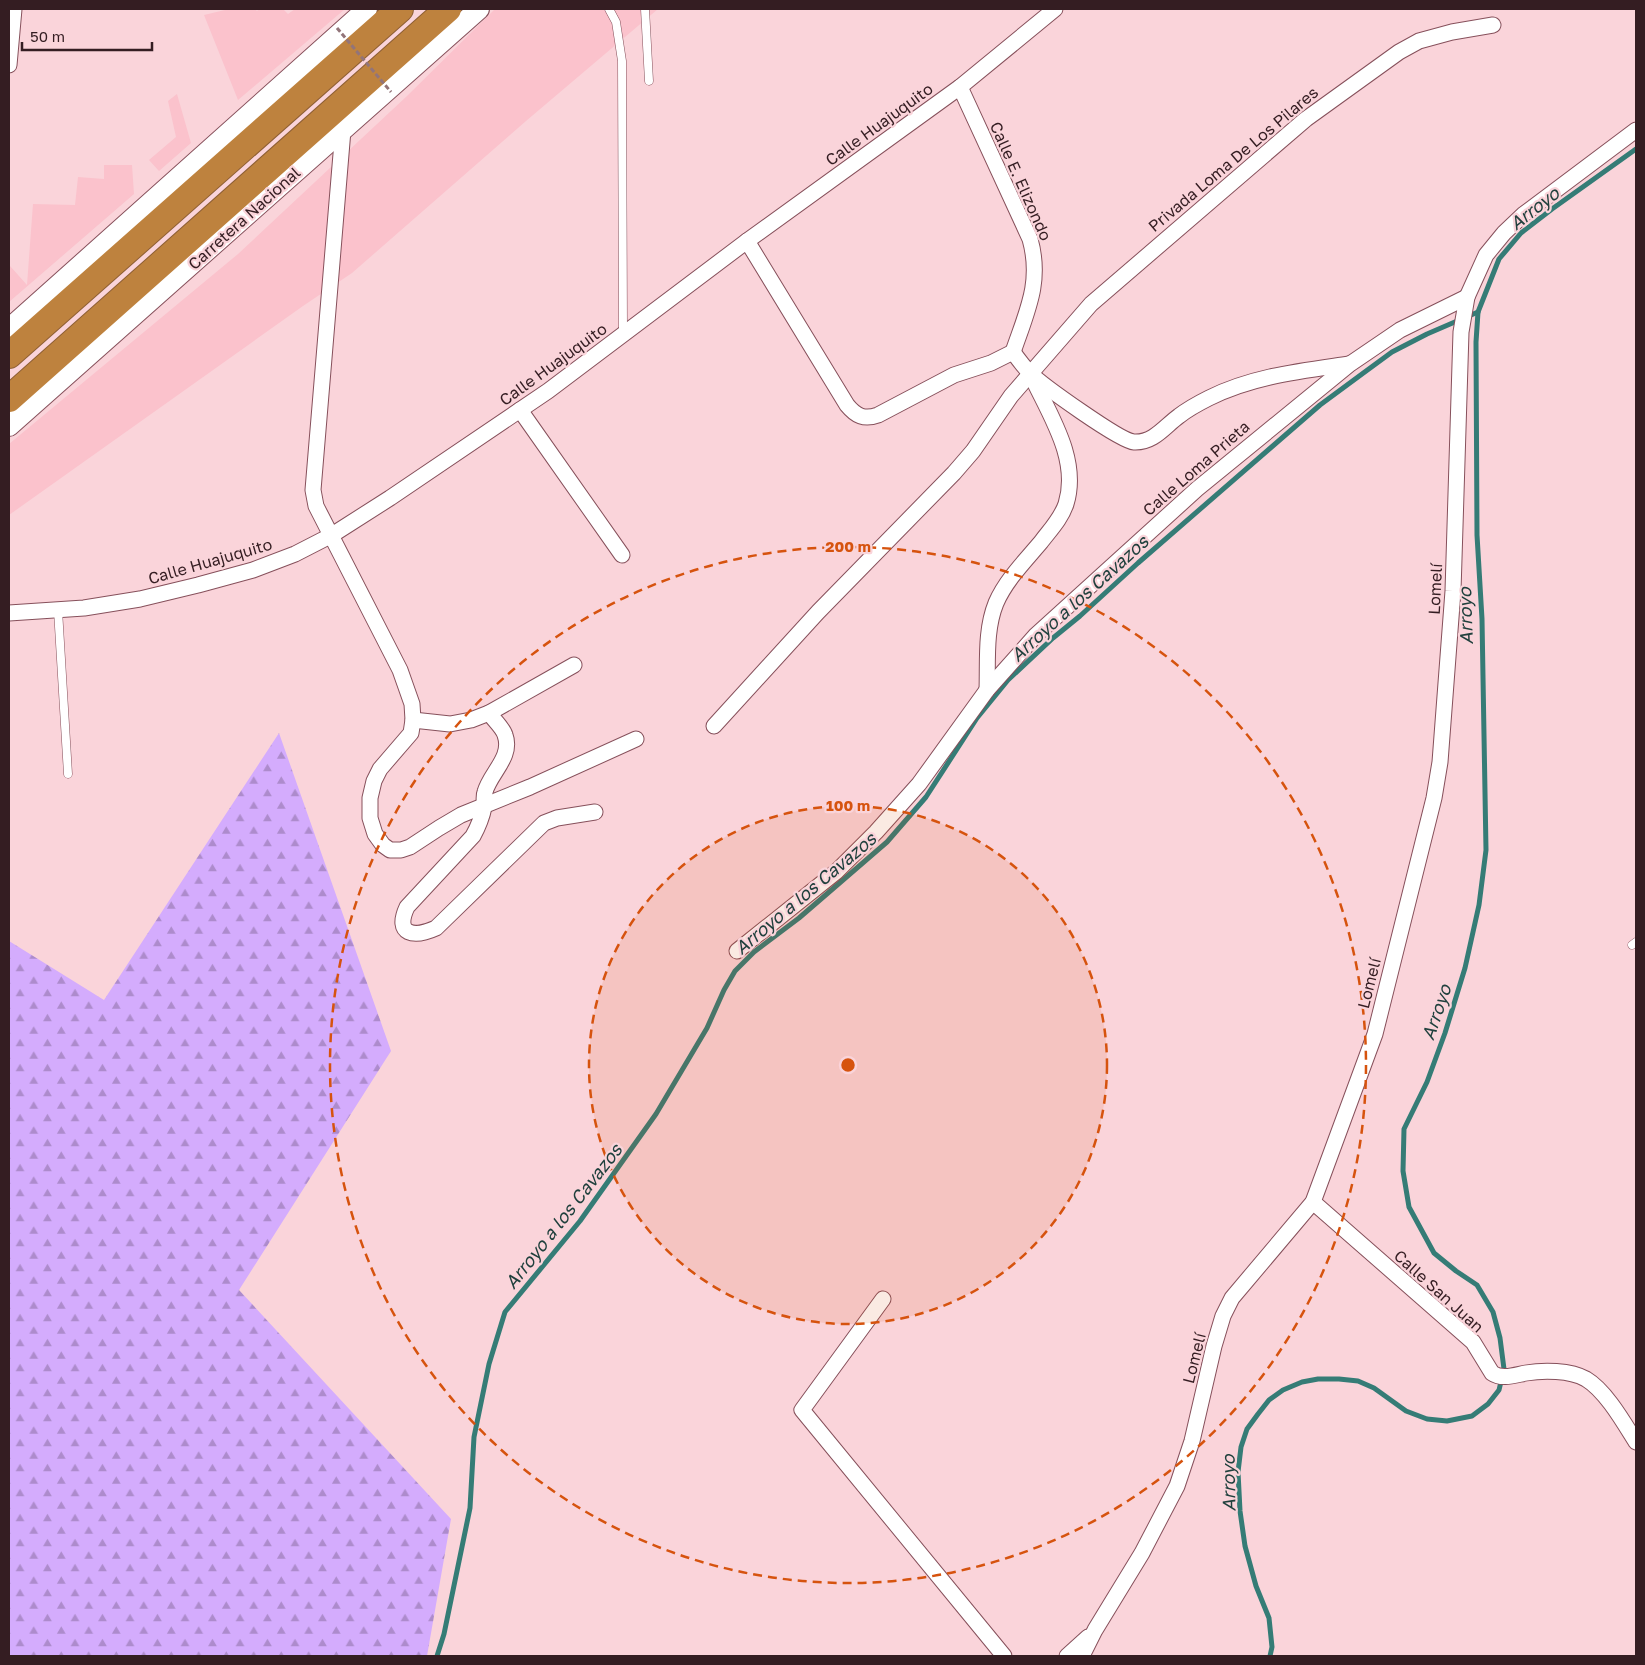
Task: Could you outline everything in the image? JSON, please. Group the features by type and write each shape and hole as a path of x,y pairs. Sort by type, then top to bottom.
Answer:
{"highway":[{"path":"9,355 400,9"},
{"name":"Carretera Nacional","path":"9,399 448,9"}],"main road":[{"path":"9,329 366,9"},
{"name":"Carretera Nacional","path":"9,426 479,9"}],"street":[{"path":"9,65 14,9"},
{"name":"Calle Huajuquito","path":"9,613 58,610 140,599 198,586 253,570 294,554 332,535 548,391 747,241 960,87 1055,9"},
{"name":"Privada Loma De Los Pilares","path":"714,726 818,612 954,473 1011,396 1091,304 1334,97 1399,52 1419,41 1452,32 1493,25"},
{"name":"Calle E. Elizondo","path":"960,87 1030,239 1034,253 1035,280 1032,298 1013,352"},
{"path":"343,130 313,490 316,506 400,670 412,704 413,720 411,734 380,769 374,781 370,798 370,818 375,834 383,846 390,850 401,850 410,847 461,815 636,739"},
{"name":"Lomelí","path":"1082,1656 1095,1630 1142,1553 1177,1486 1192,1441 1214,1346 1223,1316 1232,1298 1312,1202 1375,1034 1434,798 1438,771 1453,591 1461,332 1468,297 1486,255 1504,233 1524,214 1636,130"},
{"path":"747,241 847,405 858,416 870,417 878,415 954,375 991,363 1013,352 1030,374 1064,446 1069,488 1065,505 1056,524 1007,584 996,604 989,634 987,690"},
{"name":"Calle Loma Prieta","path":"737,951 836,872 876,832 919,784 987,690 1036,635 1196,489 1350,364 1400,330 1468,297"},
{"path":"1030,374 1101,426 1118,436 1135,442 1148,440 1180,415 1210,398 1249,382 1283,373 1350,364"},
{"path":"520,410 622,555"},
{"path":"413,720 450,724 490,714 574,664"},
{"path":"490,714 505,734 507,745 504,758 484,793 484,806 478,827 473,836 407,907 403,915 402,924 405,930 410,934 417,934 436,928 544,823 557,818 594,812"},
{"name":"Calle San Juan","path":"1312,1202 1473,1342 1489,1369 1501,1377 1530,1372 1555,1372 1573,1374 1586,1379 1605,1397 1636,1442"},
{"path":"883,1299 802,1410 1004,1656"},
{"path":"1067,1656 1095,1630"}],"lane":[{"path":"609,9 616,22 622,61 623,334"},
{"path":"645,9 649,81"},
{"path":"58,610 68,774"}],"path":[{"path":"337,28 391,92"}],"shaded area":[{"path":"229,9 255,9 257,11 259,9 283,9 288,14 295,9 345,9 238,100 204,15"},
{"path":"495,9 658,9 352,273 9,515 9,444 238,254 407,96"},
{"path":"177,94 191,143 159,171 149,160 176,137 168,101"},
{"path":"104,165 132,165 134,194 9,302 10,266 27,285 33,204 75,205 78,177 104,179"}],"green space":[{"path":"279,733 391,1051 239,1290 451,1519 427,1656 9,1656 9,941 104,1000"}],"waterway":[{"name":"Arroyo","path":"1270,1656 1272,1647 1269,1618 1256,1586 1245,1546 1240,1511 1238,1472 1241,1447 1247,1429 1269,1400 1283,1390 1302,1382 1318,1379 1358,1381 1374,1388 1406,1411 1427,1419 1447,1421 1472,1416 1488,1404 1499,1390 1504,1369 1500,1338 1493,1312 1477,1285 1434,1253 1409,1207 1403,1171 1404,1129 1427,1082 1445,1033 1465,968 1479,905 1486,850 1482,619 1477,535 1476,342 1478,312 1499,259 1521,233 1636,149"},
{"name":"Arroyo a los Cavazos","path":"437,1656 444,1634 470,1508 474,1437 489,1364 505,1312 580,1221 656,1114 707,1028 735,971 754,952 799,918 887,842 926,797 977,718 1008,680 1053,638 1320,405 1392,352 1427,334 1478,312"}]}
